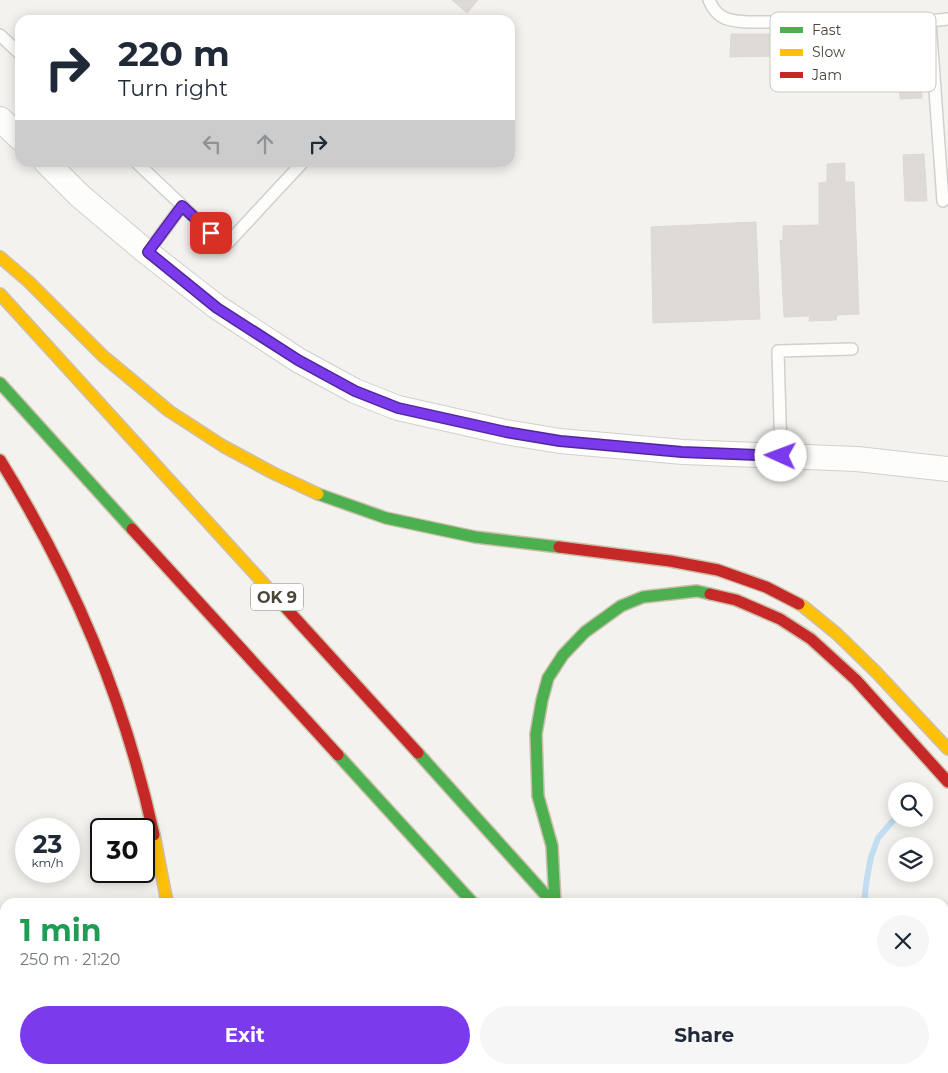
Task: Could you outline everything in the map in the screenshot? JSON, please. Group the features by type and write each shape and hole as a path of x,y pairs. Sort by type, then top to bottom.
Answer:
{"highway":[{"path":"0,257 29,282 103,356 169,411 223,446 273,473 327,498 386,518 475,537 680,563 718,570 766,587 804,608 837,634 876,672 948,749"},
{"name":"OK 9","path":"0,294 550,898"},
{"path":"0,383 468,898"},
{"path":"0,460 55,556 101,657 125,726 149,813 166,898"},
{"path":"554,898 552,846 538,796 536,734 548,678 563,655 584,632 621,606 643,597 698,590 736,600 780,619 811,639 856,680 948,782"}],"street":[{"path":"0,119 15,133"},
{"path":"51,167 80,196 217,308 298,360 355,391 398,408 506,432 560,441 682,452 857,458 948,469"}],"lane":[{"path":"709,0 722,17 731,21 770,22"},
{"path":"0,35 15,49"},
{"path":"935,92 943,201"},
{"path":"141,167 225,246 298,167"},
{"path":"148,252 182,206"},
{"path":"781,456 778,351 852,349"}],"building":[{"path":"452,0 478,0 467,13"},
{"path":"731,34 770,34 770,56 730,57"},
{"path":"900,92 922,92 922,98 900,99"},
{"path":"924,154 927,201 905,201 903,155"},
{"path":"845,163 845,182 854,182 859,314 837,315 836,320 809,321 810,316 784,317 780,240 783,241 783,226 819,225 819,183 827,182 827,164"},
{"path":"756,222 760,319 653,323 651,227"}],"waterway":[{"path":"864,898 871,857 878,838 888,826"}],"traffic: fast":[{"path":"0,383 132,529"},
{"path":"318,494 386,518 475,537 559,547"},
{"path":"555,898 552,846 538,796 536,734 548,678 563,655 585,632 621,606 643,597 697,591 710,594"},
{"path":"418,753 548,898"},
{"path":"338,755 468,898"}],"traffic: slow":[{"path":"0,257 29,282 103,356 169,411 223,446 273,473 318,494"},
{"path":"0,294 275,596"},
{"path":"799,604 837,634 876,672 948,749"},
{"path":"155,840 166,898"}],"traffic: jam":[{"path":"0,460 51,550 94,641 128,735 150,818"},
{"path":"132,529 338,755"},
{"path":"559,547 670,561 718,570 766,587 799,604"},
{"path":"710,594 736,600 780,619 811,639 856,680 948,782"},
{"path":"275,596 418,753"}],"route":[{"path":"211,233 182,206 148,252 217,308 298,360 369,397 398,408 506,432 560,441 682,452 781,456"}]}
